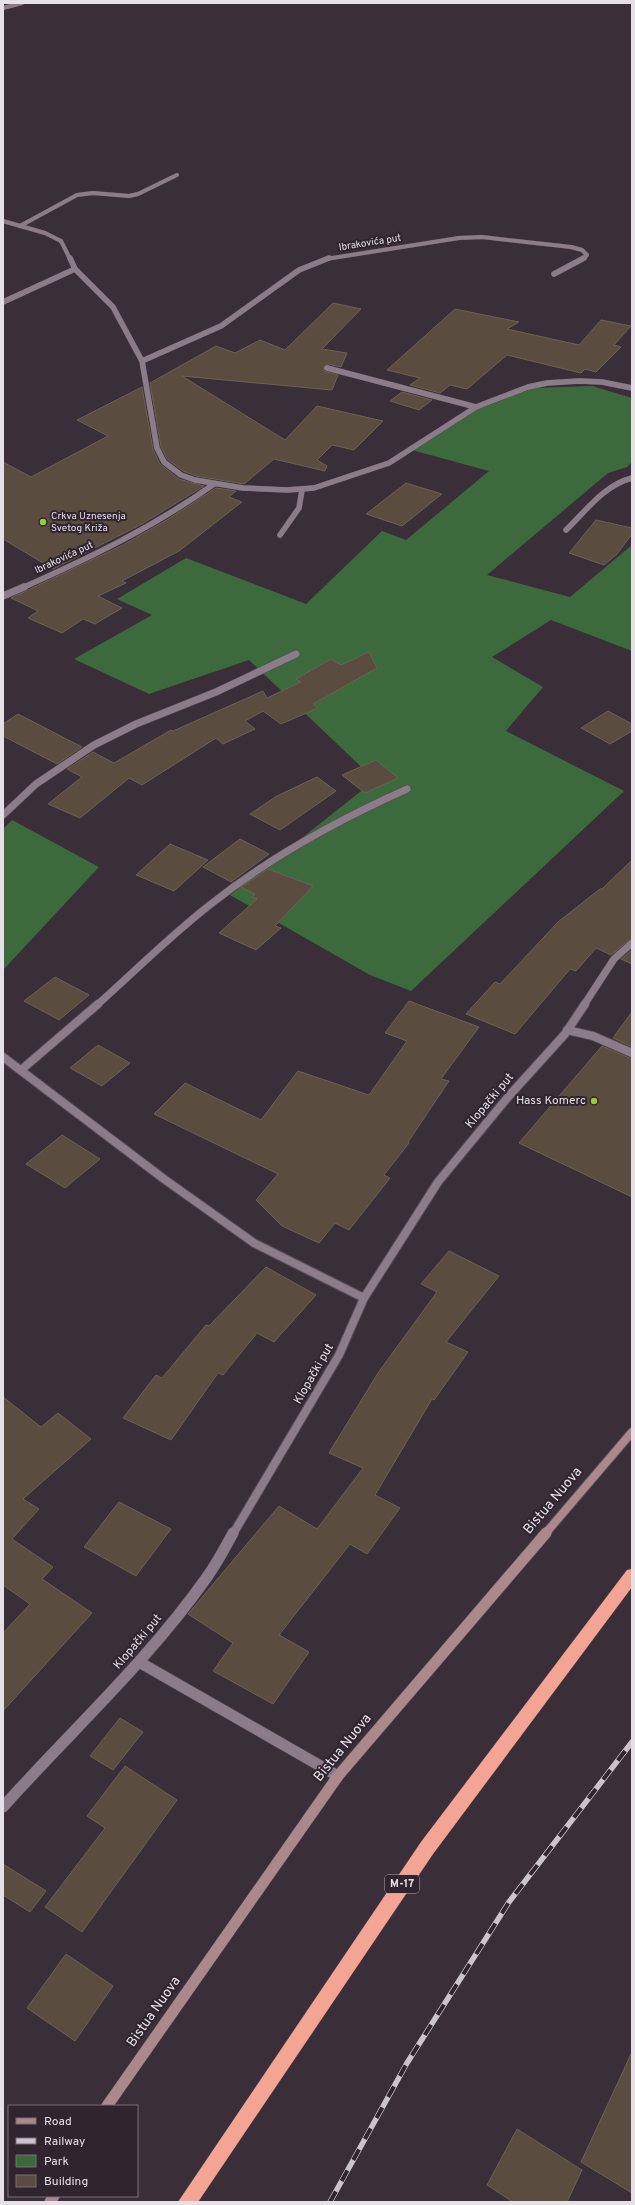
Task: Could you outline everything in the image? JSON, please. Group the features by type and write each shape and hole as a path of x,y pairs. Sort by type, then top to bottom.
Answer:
{"highway":[{"name":"M-17","path":"186,2202 427,1848 632,1575"}],"street":[{"path":"3,8 22,3"},
{"path":"20,226 77,195 93,194 129,196 177,175"},
{"path":"3,221 45,233 61,241 75,269 114,307 142,361 157,448 164,462 180,475 214,484 302,490 332,483 389,463 476,407 506,394 547,383 602,382 632,388"},
{"name":"Ibrakovića put","path":"142,361 221,326 299,270 311,264 330,258 459,238 482,237 571,246 582,250 587,255 582,260 554,274"},
{"path":"3,302 75,269"},
{"path":"327,368 406,387 476,407"},
{"path":"566,530 610,488 624,479 632,478"},
{"name":"Ibrakovića put","path":"3,596 134,535 176,512 214,484"},
{"path":"280,534 295,517 302,495 302,490"},
{"path":"3,815 18,798 44,778 111,737 157,715 216,692 296,654"},
{"path":"21,1070 96,1006 172,936 225,894 306,841 378,802 407,789"},
{"name":"Klopački put","path":"3,1807 50,1754 139,1662 207,1577 339,1355 364,1298 438,1182 567,1030 614,959 632,943"},
{"path":"567,1030 593,1036 632,1053"},
{"path":"3,1056 164,1178 254,1243 364,1298"},
{"name":"Bistua Nuova","path":"108,2105 338,1776 632,1432"},
{"path":"139,1662 338,1776"}],"green space":[{"path":"592,386 632,398 632,462 627,467 608,473 487,575 570,597 632,545 632,651 551,620 492,657 543,687 506,731 624,791 411,991 370,975 230,895 375,780 249,660 149,694 74,659 152,615 117,599 186,558 306,604 382,531 406,540 489,471 408,449 487,403 534,388"},
{"path":"12,820 99,867 3,970 3,829"}],"building":[{"path":"333,303 361,309 322,349 347,353 341,367 328,364 323,367 324,371 338,375 332,390 182,376 285,440 317,406 383,421 354,450 332,445 317,460 327,466 325,471 274,459 244,484 196,476 183,471 167,459 161,447 150,383 216,346 235,353 260,340 285,350"},
{"path":"455,309 519,322 507,329 579,345 601,320 631,326 614,345 621,347 596,372 585,369 581,373 507,355 467,389 450,385 440,393 410,385 420,378 387,370"},
{"path":"142,387 153,449 160,464 179,479 204,486 142,524 53,569 3,539 3,462 31,477 108,436 77,420"},
{"path":"402,392 432,400 419,410 390,401"},
{"path":"406,483 442,494 402,526 366,514"},
{"path":"216,488 236,491 229,497 242,502 179,551 122,581 126,583 98,596 122,608 95,624 83,619 62,633 28,618 38,611 11,598 123,545 170,518"},
{"path":"596,520 632,528 632,534 617,554 604,565 569,553"},
{"path":"369,652 377,668 313,704 318,708 281,724 263,711 245,721 255,729 223,744 216,738 142,785 129,778 80,818 48,804 82,777 67,769 93,752 114,763 171,730 173,731 263,691 267,698 301,682 296,679 331,659 341,665"},
{"path":"608,711 632,724 632,731 610,744 581,728"},
{"path":"18,714 82,747 57,764 3,736 3,724"},
{"path":"376,760 398,778 365,793 342,775"},
{"path":"317,777 336,791 280,830 250,814 277,796"},
{"path":"240,839 269,854 231,882 203,867"},
{"path":"170,844 208,860 174,891 136,875"},
{"path":"632,860 632,938 611,955 596,948 576,971 570,969 515,1034 466,1014 495,982 500,984 559,921 602,889"},
{"path":"268,869 313,886 275,926 281,928 256,950 219,933 257,899 252,897 255,894 241,887"},
{"path":"632,950 632,964 621,959"},
{"path":"55,977 89,995 59,1020 24,1001"},
{"path":"409,1001 479,1027 441,1079 449,1081 408,1142 409,1143 384,1175 390,1178 349,1230 335,1223 319,1243 282,1226 256,1200 278,1174 154,1114 185,1083 261,1120 298,1071 369,1095 407,1041 385,1033"},
{"path":"632,1012 632,1047 613,1038"},
{"path":"98,1045 130,1063 102,1086 70,1068"},
{"name":"Hass Komerc","path":"602,1046 632,1059 632,1197 519,1143"},
{"path":"62,1135 100,1159 65,1188 26,1164"},
{"path":"449,1251 499,1276 446,1342 468,1352 434,1400 432,1399 375,1495 400,1508 367,1554 350,1544 279,1635 309,1652 273,1704 213,1671 233,1643 188,1614 279,1506 317,1529 363,1468 329,1453 378,1373 437,1292 421,1284"},
{"path":"266,1267 316,1295 274,1342 257,1333 223,1375 218,1373 171,1440 123,1418 156,1375 162,1378 206,1325 209,1326"},
{"path":"3,1397 41,1427 58,1413 91,1439 23,1499 39,1509 12,1539 53,1567 42,1579 92,1613 3,1711 3,1633 30,1604 3,1585"},
{"path":"119,1502 171,1529 136,1576 84,1547"},
{"path":"120,1718 143,1732 113,1770 90,1756"},
{"path":"125,1766 177,1800 82,1932 45,1907 105,1828 87,1816"},
{"path":"3,1864 46,1891 30,1912 3,1895"},
{"path":"66,1954 113,1986 75,2041 27,2008"},
{"path":"632,2052 632,2193 581,2162"},
{"path":"517,2129 582,2170 567,2202 513,2202 487,2185"}],"railway":[{"path":"330,2202 407,2063 509,1902 632,1742"}],"place":[{"name":"Crkva Uznesenja Svetog Križa","path":"43,522"},
{"name":"Hass Komerc","path":"594,1101"}]}
